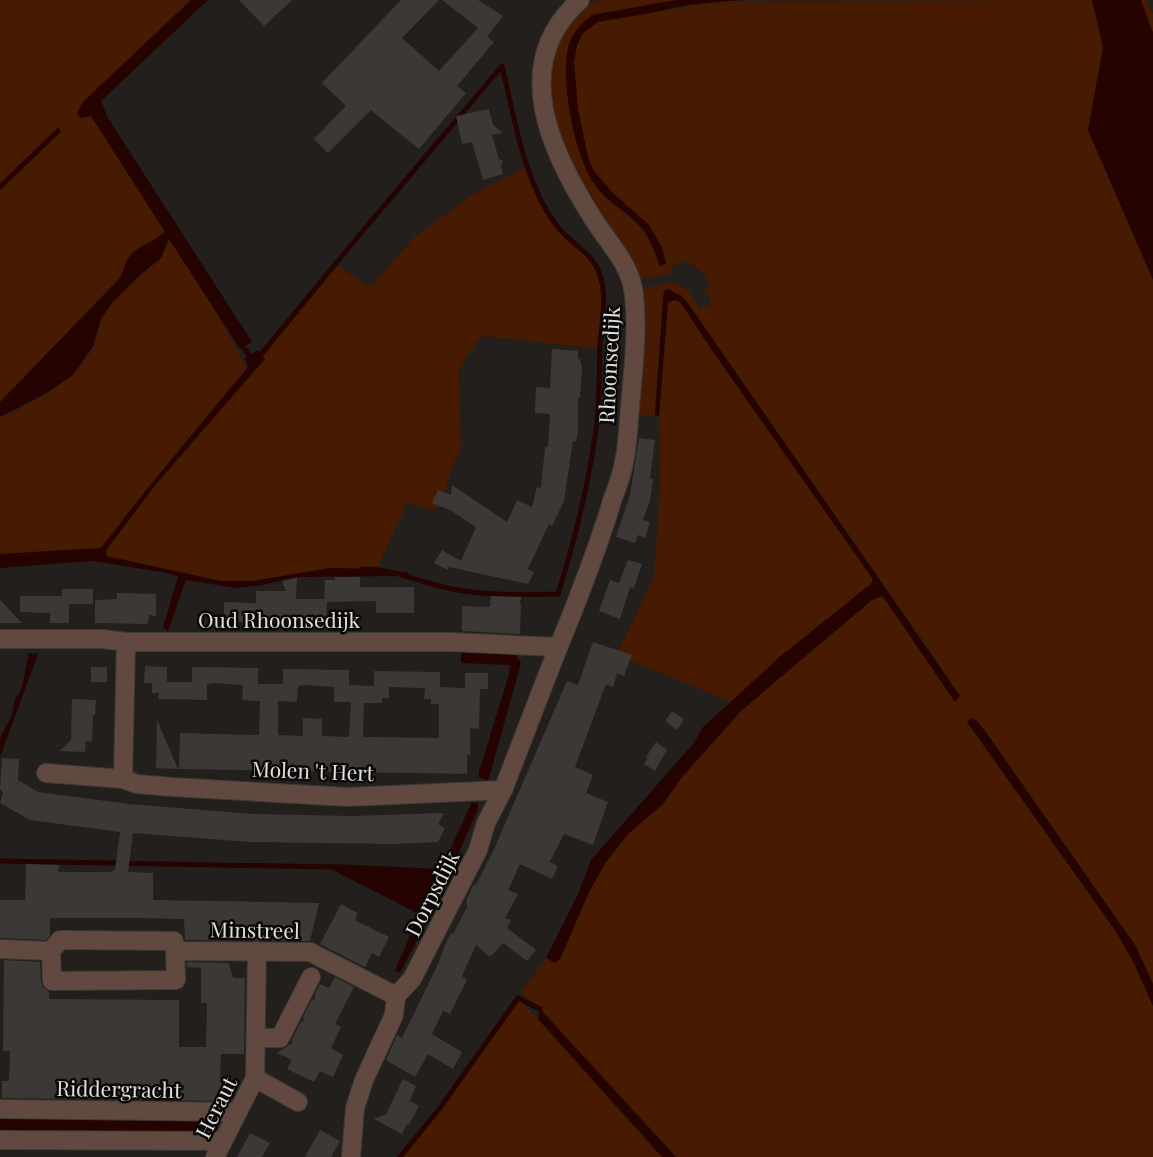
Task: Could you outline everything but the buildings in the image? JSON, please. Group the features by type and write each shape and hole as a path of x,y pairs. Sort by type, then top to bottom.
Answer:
{"street":[{"name":"Rhoonsedijk","path":"558,647 597,550 624,463 634,361 635,305 634,290 628,270 571,184 556,152 543,102 540,70 548,41 561,19 580,0"},
{"name":"Oud Rhoonsedijk","path":"0,639 103,639 126,642 451,642 558,647"},
{"path":"123,779 126,642"},
{"name":"Dorpsdijk","path":"351,1157 355,1108 364,1080 394,1015 396,996 412,979 478,850 486,823 503,790 558,647"},
{"name":"Molen 't Hert","path":"46,773 123,779 137,784 172,787 348,796 503,790"},
{"name":"Minstreel","path":"0,950 51,951 60,940 174,941 175,951 310,952 396,996"},
{"path":"51,951 52,981 176,980 175,951"},
{"name":"Heraut","path":"219,1149 255,1078 257,951"},
{"path":"257,1038 280,1038 311,977"},
{"name":"Heraut","path":"255,1078 298,1102"},
{"name":"Riddergracht","path":"0,1109 237,1112"},
{"path":"0,1140 219,1149"}],"shaded area":[{"path":"0,0 191,0 83,102 165,232 128,258 124,272 119,279 0,402"},
{"path":"191,0 208,0 101,101 108,118 252,342 240,349 169,239 161,258 142,273 112,303 101,319 93,346 73,375 48,392 0,417 0,402 119,279 129,257 137,249 165,232 91,116 81,118 77,113 83,102"},
{"path":"597,0 676,0 592,16 582,35 593,25 608,19 723,1 1092,0 1103,47 1088,130 1153,280 1153,984 1135,945 985,731 972,718 967,722 1115,930 1134,963 1153,1006 1153,1157 676,1157 540,1009 521,992 546,958 555,963 560,959 589,892 606,862 629,833 662,805 682,777 742,710 872,600 882,596 884,598 955,701 941,667 689,305 679,295 668,289 663,299 655,415 636,417 640,292 666,283 673,283 684,287 700,309 712,303 705,289 711,284 693,263 688,266 685,260 674,265 671,273 637,280 601,221 556,138 548,66 558,34 580,10","holes":["578,42 575,55 575,89 589,160 599,179 652,230 660,244 666,263 660,266 644,231 606,199 576,141 568,95 566,64"]},
{"path":"676,0 740,0 687,5 598,22 583,33 577,45 574,62 578,109 593,170 614,194 649,225 662,248 666,263 660,266 651,243 641,227 599,191 588,172 575,138 571,119 566,63 571,38 580,25 592,15"},
{"path":"1092,0 1141,0 1153,33 1153,280 1088,130 1103,47"},
{"path":"1141,0 1147,0 1153,15 1153,33"},
{"path":"527,166 555,224 586,253 597,267 602,283 603,302 600,349 484,336 480,338 461,365 459,372 461,449 453,464 440,508 428,509 407,503 377,569 331,568 252,581 221,581 105,556 107,549 156,484 264,359 261,354 335,264 368,286 373,285 414,237 472,195"},
{"path":"169,238 208,298 247,368 101,548 0,554 0,417 40,398 67,379 78,368 94,345 107,307 122,290 160,259"},
{"path":"668,289 683,297 689,305 960,696 955,702 884,598 882,596 872,600 742,710 682,777 662,805 629,833 606,862 589,892 560,959 555,963 546,958 579,892 591,860 694,743 702,728 782,655 872,583 872,578 681,303 676,300 668,302 659,416 655,415 663,299 664,291"},
{"path":"676,300 681,303 872,578 872,583 782,655 731,702 617,655 654,576 660,487 659,416 668,302"},
{"path":"258,350 265,359 156,484 107,549 106,556 221,581 252,581 331,568 411,573 402,575 400,573 397,576 297,577 236,588 186,580 168,631 163,628 178,576 93,561 0,568 0,554 101,548 248,367 245,358"},
{"path":"461,652 513,655 521,663 487,781 479,777 479,772 510,665 461,663"},
{"path":"29,653 38,654 0,757 0,738 12,715 15,699 21,691"},
{"path":"972,718 985,731 1135,945 1153,984 1153,1006 1134,963 1115,930 967,722"},
{"path":"472,802 478,803 478,809 438,900 400,973 395,971 419,914 331,869 332,864 441,869"},
{"path":"518,998 662,1157 400,1157 440,1108"},
{"path":"540,1009 676,1157 662,1157 538,1019"},
{"path":"0,1117 209,1120 211,1130 207,1134 0,1131"}],"waterway":[{"path":"240,342 254,363 502,66 516,128 535,189 556,225 587,254 597,267 602,283 603,309 597,419 585,492 570,553 558,594 515,595 472,592 443,587 393,573 362,569"},
{"path":"0,187 58,131"},
{"path":"0,861 331,867"},
{"path":"400,1157 440,1108 518,998 540,1009"}]}
